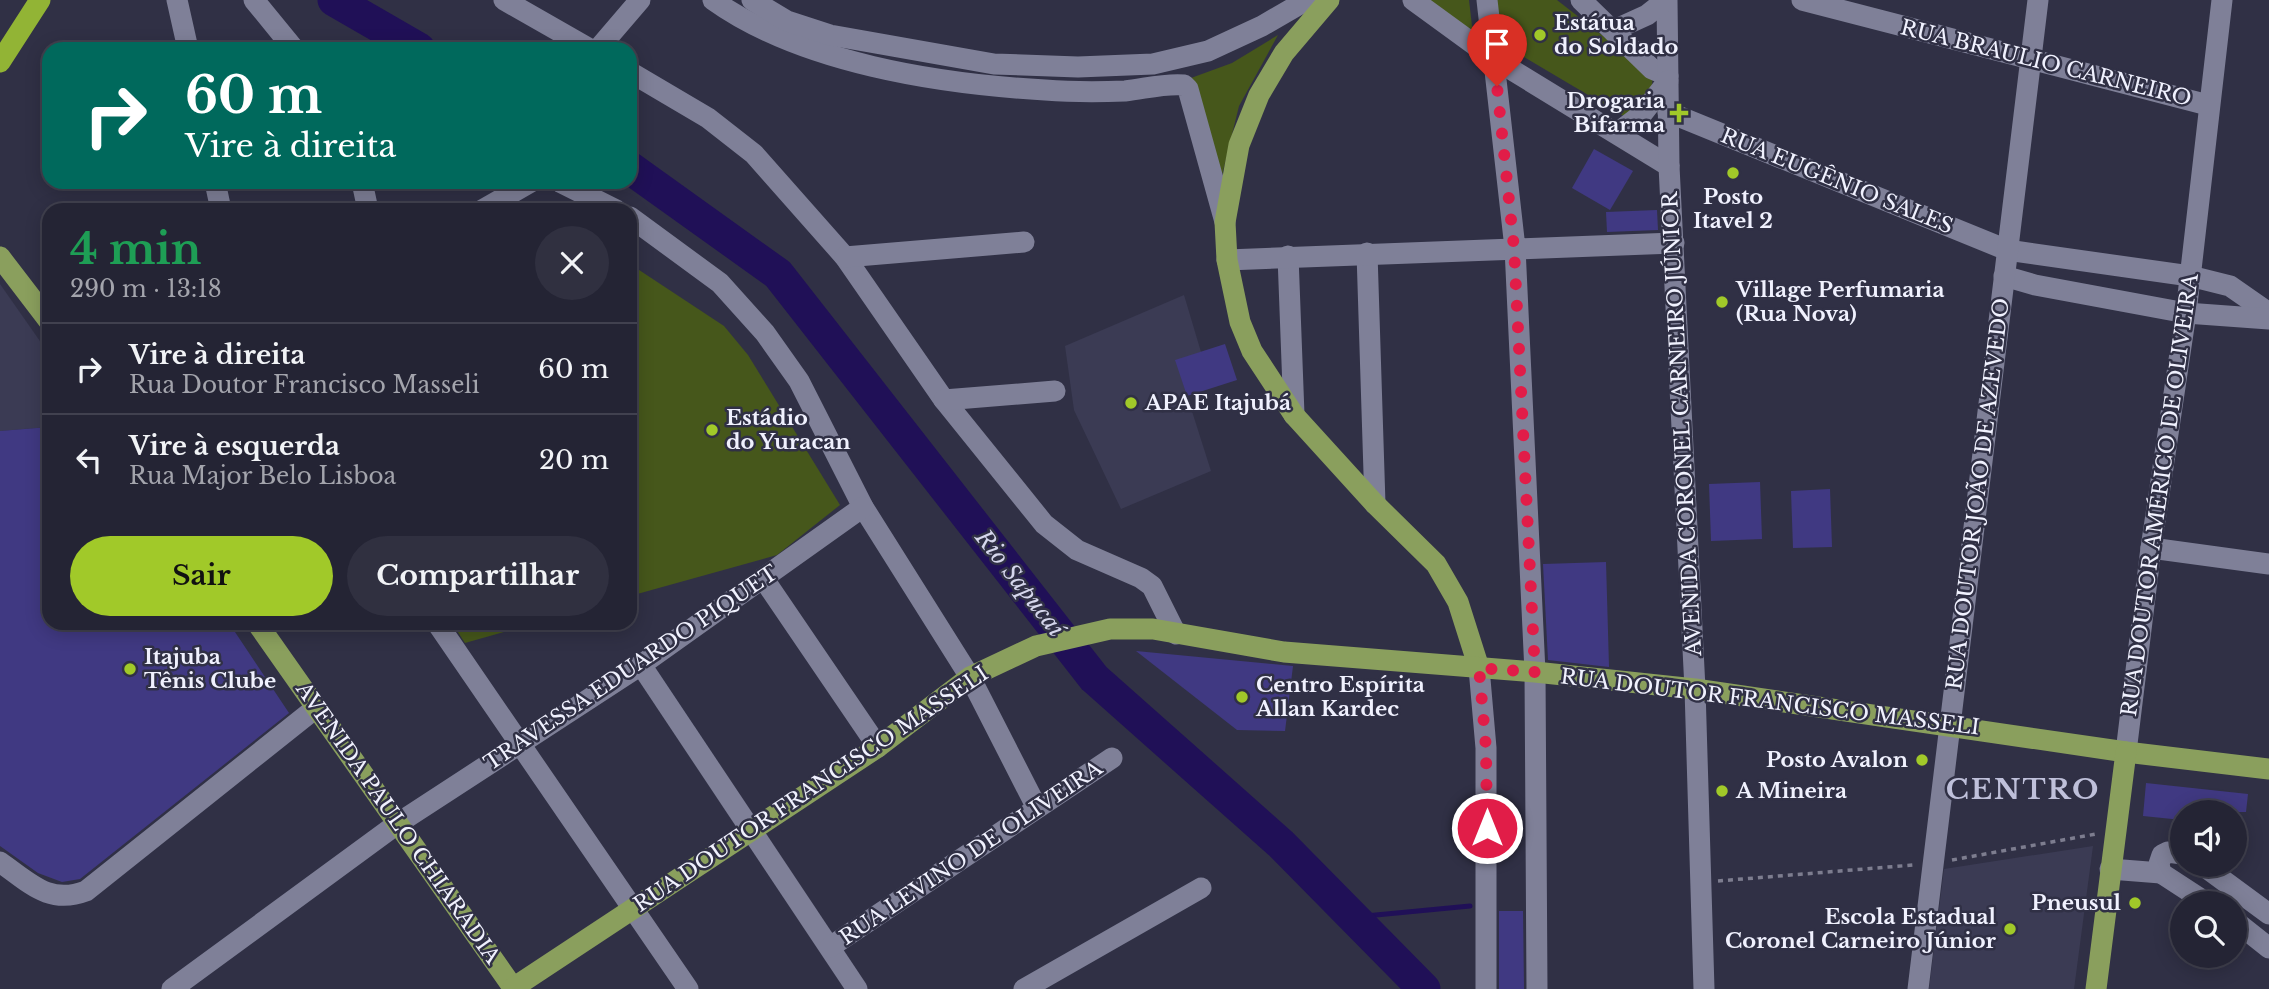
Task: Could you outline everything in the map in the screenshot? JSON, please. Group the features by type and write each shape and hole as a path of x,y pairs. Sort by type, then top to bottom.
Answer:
{"highway":[{"path":"0,62 40,0"}],"main road":[{"path":"1329,0 1284,52 1259,95 1239,145 1225,222 1227,260 1240,322 1252,351 1294,415 1375,504 1436,564 1458,603 1479,668"},
{"path":"0,257 42,312"},
{"name":"RUA DOUTOR FRANCISCO MASSELI","path":"513,989 878,747 970,677 1036,646 1110,629 1153,629 1284,652 1535,672 1695,689 1951,724 2126,752 2269,769"},
{"name":"AVENIDA PAULO CHIARADIA","path":"262,630 513,989"},
{"name":"RUA DOUTOR AMÉRICO DE OLIVEIRA","path":"2096,989 2126,752"}],"street":[{"path":"177,0 186,42"},
{"path":"254,0 288,42"},
{"path":"504,0 578,42"},
{"path":"604,42 640,0"},
{"path":"713,0 775,34 822,53 882,69 1045,90 1124,91 1179,85 1188,89 1225,222"},
{"path":"752,0 787,20 830,35 994,64 1078,67 1153,64 1208,51 1262,26 1307,0"},
{"path":"1413,0 1494,59 1669,166"},
{"path":"1487,0 1514,248 1535,672 1537,989"},
{"path":"1581,0 1652,69 1668,78 1642,114 1617,133"},
{"path":"1614,30 1647,15 1667,0"},
{"name":"AVENIDA CORONEL CARNEIRO JÚNIOR","path":"1667,0 1669,166 1695,689 1704,989"},
{"name":"RUA BRAULIO CARNEIRO","path":"1802,0 2208,105"},
{"name":"RUA DOUTOR JOÃO DE AZEVEDO","path":"1918,989 2038,0"},
{"name":"RUA DOUTOR AMÉRICO DE OLIVEIRA","path":"2126,752 2151,548 2186,313 2222,0"},
{"path":"637,76 708,118 754,154 845,257 944,400 1059,538 1152,586 1176,634"},
{"name":"RUA EUGÊNIO SALES","path":"1668,111 2007,250 2190,275 2230,286 2269,313"},
{"path":"494,203 519,189"},
{"path":"574,189 602,203"},
{"path":"637,222 720,284 765,333 799,381 863,507 970,677 1037,808"},
{"path":"845,257 1024,242"},
{"path":"1227,260 1674,243"},
{"path":"1367,253 1375,504"},
{"path":"1288,256 1294,415"},
{"path":"2004,276 2035,285 2186,313 2269,318"},
{"path":"944,400 1055,391"},
{"name":"TRAVESSA EDUARDO PIQUET","path":"172,989 397,824 521,746 641,665 863,507"},
{"path":"2151,548 2269,564"},
{"path":"763,578 878,747"},
{"path":"442,630 688,989"},
{"path":"641,665 857,989"},
{"path":"1479,668 1486,748 1486,989"},
{"path":"0,862 42,891 57,897 86,891 317,707"},
{"name":"RUA LEVINO DE OLIVEIRA","path":"830,947 1112,758"},
{"path":"2161,873 2159,864 2162,855 2170,852"},
{"path":"2110,869 2161,873 2189,891"},
{"path":"2219,877 2269,914"},
{"path":"1024,989 1201,888"},
{"path":"2247,931 2269,948"}],"path":[{"path":"1699,883 1935,863 2115,831"}],"shaded area":[{"path":"0,284 42,344 42,428 0,431"},
{"name":"APAE Itajubá","path":"1184,295 1201,352 1176,361 1211,471 1121,509 1074,410 1065,346"},
{"name":"Escola Estadual Coronel Carneiro Júnior","path":"2093,846 2074,989 1929,989 1944,869"}],"green space":[{"path":"1422,0 1469,0 1473,35"},
{"path":"1497,0 1557,0 1653,75 1650,102 1627,118 1502,44"},
{"path":"1278,35 1239,106 1221,179 1191,78 1232,63"},
{"name":"Estádio do Yuracan","path":"637,269 724,326 748,355 840,505 777,555 637,594"},
{"path":"457,630 510,630 465,643"}],"building":[{"path":"1594,149 1633,171 1610,210 1572,188"},
{"path":"1657,210 1658,230 1607,232 1606,212"},
{"path":"1225,344 1237,380 1187,396 1175,360"},
{"name":"Itajuba Tênis Clube","path":"42,428 42,630 234,630 289,713 80,879 62,882 38,873 0,846 0,431"},
{"path":"1760,482 1762,539 1711,541 1709,484"},
{"path":"1830,489 1832,547 1793,548 1791,491"},
{"path":"1606,562 1609,667 1548,660 1543,564"},
{"name":"Centro Espírita Allan Kardec","path":"1136,651 1293,666 1285,731 1237,730"},
{"path":"2146,783 2248,794 2247,803 2247,800 2170,800 2170,819 2143,816"},
{"path":"1499,911 1523,911 1524,989 1499,989"}],"waterway":[{"name":"Rio Sapucaí","path":"334,0 407,42"},
{"name":"Rio Sapucaí","path":"637,173 778,274 1094,678 1281,844 1424,989"},
{"path":"1355,917 1470,906"}],"place":[{"name":"Estátua do Soldado","path":"1540,35"},
{"name":"Drogaria Bifarma","path":"1679,113"},
{"name":"Posto Itavel 2","path":"1733,173"},
{"name":"Village Perfumaria (Rua Nova)","path":"1722,302"},
{"name":"APAE Itajubá","path":"1131,403"},
{"name":"Estádio do Yuracan","path":"712,430"},
{"name":"Itajuba Tênis Clube","path":"130,669"},
{"name":"Centro Espírita Allan Kardec","path":"1242,697"},
{"name":"Posto Avalon","path":"1922,760"},
{"name":"A Mineira","path":"1722,791"},
{"name":"Pneusul","path":"2135,903"},
{"name":"Escola Estadual Coronel Carneiro Júnior","path":"2010,929"}],"district":[{"name":"CENTRO","path":"2023,789"}],"route":[{"path":"1487,828 1486,748 1479,668 1535,672 1514,248 1497,86"}]}
